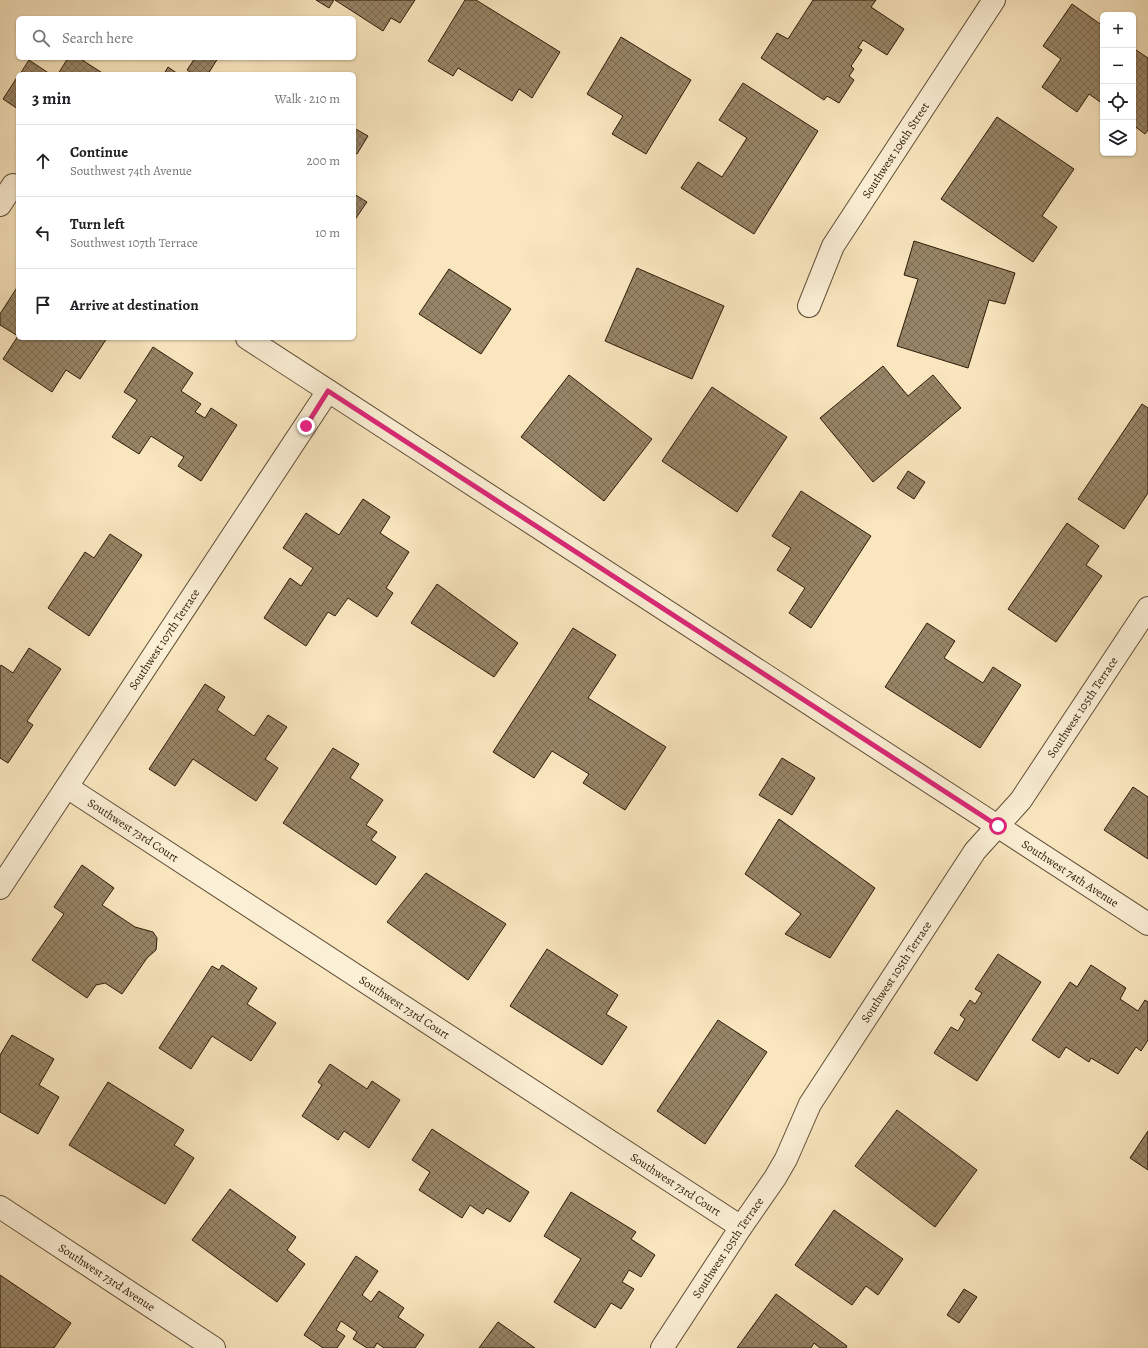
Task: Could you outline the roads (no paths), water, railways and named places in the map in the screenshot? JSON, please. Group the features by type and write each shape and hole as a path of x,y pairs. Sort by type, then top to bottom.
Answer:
{"street":[{"name":"Southwest 106th Street","path":"809,306 833,246 994,0"},
{"path":"0,205 10,183"},
{"name":"Southwest 74th Avenue","path":"250,340 1148,924"},
{"name":"Southwest 107th Terrace","path":"0,888 328,391"},
{"name":"Southwest 105th Terrace","path":"662,1348 775,1178 786,1159 810,1104 975,851 1021,800 1148,608"},
{"name":"Southwest 73rd Court","path":"67,787 741,1227"},
{"name":"Southwest 73rd Avenue","path":"0,1207 214,1348"}]}
